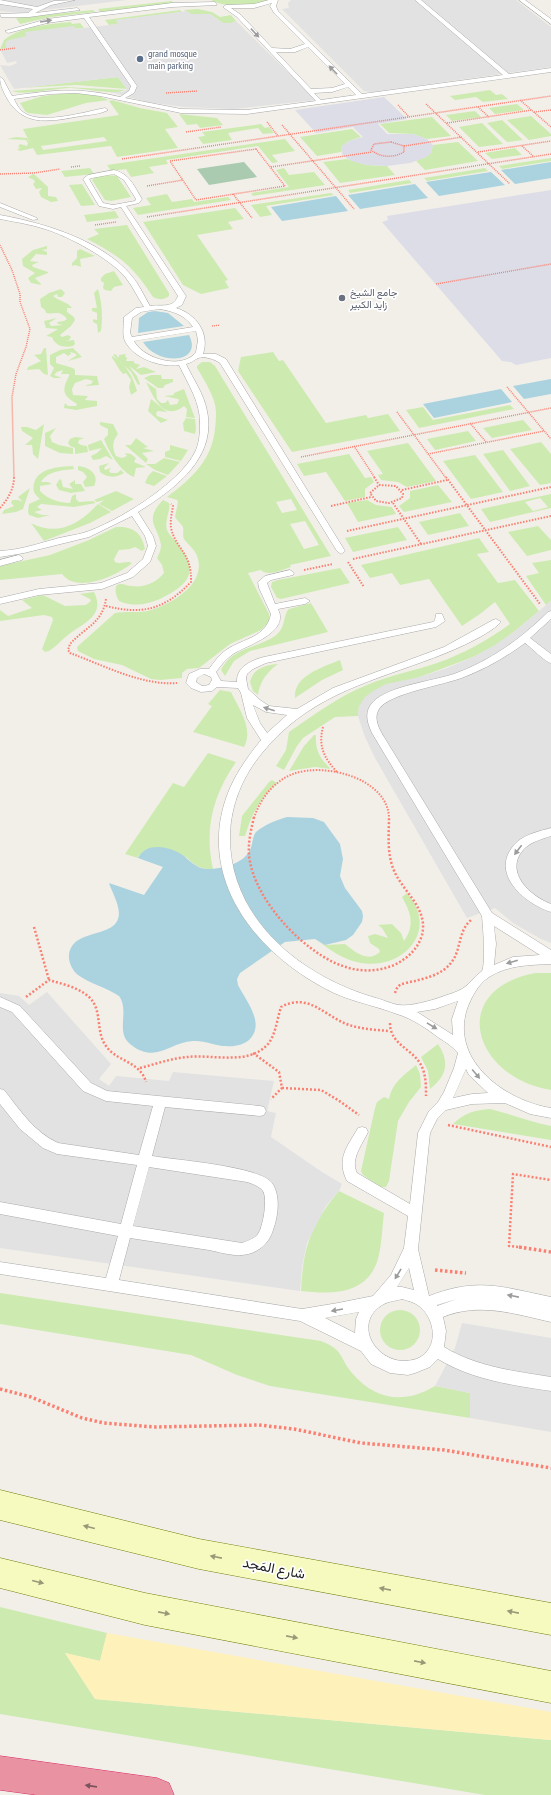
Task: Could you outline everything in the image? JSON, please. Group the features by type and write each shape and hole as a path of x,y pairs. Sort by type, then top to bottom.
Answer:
{"highway":[{"path":"0,1773 157,1795"}],"street":[{"name":"شارع المَجد","path":"0,1505 199,1554 551,1619"},
{"path":"0,1573 145,1609 551,1686"}],"lane":[{"path":"29,15 38,8 50,3 72,0"},
{"path":"206,0 226,7 237,14 321,103"},
{"path":"226,7 254,6 275,0"},
{"path":"275,0 273,6 276,12 361,97"},
{"path":"418,0 508,76"},
{"path":"522,0 551,22"},
{"path":"0,2 38,8"},
{"path":"1,15 11,22 11,28 6,32 36,23 85,16 180,4 215,4"},
{"path":"1,15 29,15 86,8"},
{"path":"85,16 134,86 132,92 120,99"},
{"path":"270,49 294,50 303,48 309,44"},
{"path":"11,98 50,92 76,91 100,94 158,107 205,112 257,112 551,70"},
{"path":"0,79 22,114 37,118 107,113 101,104"},
{"path":"310,91 332,90 348,84"},
{"path":"121,173 125,176 139,201 123,206 110,207 101,205 86,179 93,176 121,173"},
{"path":"2,206 91,248 113,261 129,277 148,308"},
{"path":"123,206 182,296 179,303 170,308"},
{"path":"0,217 33,221"},
{"path":"198,356 202,350 202,343 198,328 186,315 170,308 148,308 133,313 128,318 125,328 128,340 133,347 149,359 165,363 182,363 198,356 213,356 223,361 341,551"},
{"path":"128,340 198,328"},
{"path":"0,563 69,544 133,511 154,497 180,476 192,463 199,451 202,439 204,415 200,401 182,363"},
{"path":"0,601 31,593 102,586 130,575 140,568 149,556 152,546 151,541 133,511"},
{"path":"0,554 21,552 83,536"},
{"path":"210,673 230,651 267,634 275,621 276,614 262,588 262,582 268,578 290,573"},
{"path":"273,607 304,601"},
{"path":"550,615 524,639 494,659 458,676 387,696 376,704 371,717 372,724 386,749 488,916 551,956"},
{"path":"266,739 253,720 241,679 244,672 249,667 264,660 433,625 440,621 439,616"},
{"path":"462,1051 432,1026 400,1010 369,1001 324,983 286,957 254,925 242,907 233,889 225,852 224,830 227,809 242,772 266,739 297,712 318,698 341,687 440,652 478,634 496,622"},
{"path":"524,639 540,649 551,660"},
{"path":"216,684 216,677 210,673 200,672 195,674 190,680 193,686 203,690 213,687 216,684 244,689 251,699 266,708 276,711 297,712"},
{"path":"551,832 529,840 520,847 514,855 511,865 512,875 517,885 525,894 536,902 551,908"},
{"path":"487,973 490,944 488,916"},
{"path":"551,959 520,960 503,965 487,973 476,982 467,993 460,1005 457,1019 457,1033 462,1051 473,1072 486,1086 504,1098 530,1110 551,1113"},
{"path":"400,1010 435,1004 467,993"},
{"path":"0,1002 13,1006 87,1087 106,1096 260,1112"},
{"path":"411,1249 396,1279 366,1311 361,1322 361,1334 365,1346 374,1357 386,1365 400,1369 414,1367 427,1361 436,1350 439,1342 439,1323 428,1306 415,1268 411,1249 424,1133 433,1115 442,1106 454,1081 462,1051"},
{"path":"0,1094 33,1135 48,1145 256,1178 264,1182 270,1189 272,1198 268,1229 264,1237 258,1243 242,1249 126,1231 0,1208"},
{"path":"442,1106 472,1100 504,1098"},
{"path":"111,1286 160,1101"},
{"path":"362,1132 347,1161 346,1166 348,1172 352,1176 414,1213"},
{"path":"0,1268 301,1315 333,1329 365,1346"},
{"path":"428,1306 449,1295 473,1290 551,1304"},
{"path":"301,1315 338,1310 391,1294 402,1293 413,1296 428,1306 455,1306 475,1303 496,1305 551,1316"},
{"path":"436,1350 456,1363 478,1371 551,1384"}],"path":[{"path":"0,50 15,48"},
{"path":"121,160 551,96"},
{"path":"520,100 551,127"},
{"path":"426,104 510,184"},
{"path":"478,106 489,117"},
{"path":"447,123 532,110"},
{"path":"534,112 551,110"},
{"path":"282,125 354,209"},
{"path":"372,152 372,146 382,142 395,142 404,146 462,137"},
{"path":"478,153 551,141"},
{"path":"270,167 372,152 382,156 395,156 404,152 404,146"},
{"path":"521,146 533,157"},
{"path":"256,149 285,186 196,200 183,180 170,161 256,149"},
{"path":"95,225 551,154"},
{"path":"71,167 85,165"},
{"path":"0,174 34,173 60,169"},
{"path":"132,188 183,180"},
{"path":"234,194 252,218"},
{"path":"0,245 12,270 20,294 20,302 30,329 26,347 16,374 12,397 14,484 7,500 0,508"},
{"path":"436,284 551,264"},
{"path":"507,387 551,439"},
{"path":"285,460 551,408"},
{"path":"397,412 484,530 550,615"},
{"path":"470,423 486,442"},
{"path":"428,454 544,431"},
{"path":"354,446 379,485"},
{"path":"371,497 372,490 379,485 390,484 402,490 447,480"},
{"path":"331,534 551,487"},
{"path":"315,509 371,497 383,503 393,503 402,498 402,490"},
{"path":"106,606 130,611 143,610 178,594 191,582 191,564 187,555 175,538 170,521 172,504 154,497"},
{"path":"393,503 421,544"},
{"path":"290,573 551,516"},
{"path":"341,551 364,587"},
{"path":"102,586 105,593 106,606 104,612 98,621 70,643 68,650 70,653 155,683 174,684 190,680"},
{"path":"323,727 320,738 321,751 329,763 338,772 350,775 370,785 377,791 386,806 388,814 388,851 390,863 396,876 418,906 423,924 422,935 418,946 410,956 392,966 370,971 358,970 335,963 302,942 286,927 261,894 251,867 248,836 254,813 269,791 283,778 302,772 338,772"},
{"path":"34,927 49,980"},
{"path":"13,1006 49,980"},
{"path":"49,980 77,989 93,1000 96,1007 100,1032 105,1045 125,1061 140,1068 145,1075 147,1100"},
{"path":"140,1068 167,1060 194,1056 242,1057 263,1049 275,1032 280,1007 287,1002 296,1000 305,1001 348,1025 371,1030 389,1031"},
{"path":"253,1053 279,1072 282,1088"},
{"path":"260,1112 282,1088"},
{"path":"282,1088 293,1091 317,1089 344,1103 365,1120 362,1132"},
{"path":"551,1180 513,1174 509,1246 551,1252"},
{"path":"415,1268 468,1273"},
{"path":"0,1389 31,1397 82,1418 104,1423 154,1427 259,1425 294,1429 361,1443 444,1450 551,1468"}],"green space":[{"path":"211,0 267,0 247,6 232,6 217,3"},
{"path":"172,1 173,3 100,12 98,9"},
{"path":"198,9 212,12 220,17 231,15 236,21 232,23 223,23 210,14 190,14 184,10"},
{"path":"93,10 95,12 51,17 20,24 16,18"},
{"path":"180,10 182,12 117,20 119,24 109,25 105,20"},
{"path":"71,22 72,24 80,23 84,28 26,33 27,36 7,48 0,49 4,40 11,35 36,26"},
{"path":"118,77 127,89 76,85 21,88"},
{"path":"65,87 125,90 120,92 107,92 64,88 24,93 12,91"},
{"path":"490,90 496,95 502,94 508,99 483,102 476,97 455,100 450,96"},
{"path":"69,93 95,95 109,100 86,103 47,115 28,113 20,103 43,96"},
{"path":"112,100 140,108 167,113 178,127 165,129 178,148 117,157 111,146 37,155 33,148 20,151 17,149 21,148 18,147 20,144 27,146 28,143 26,140 7,139 16,137 27,138 31,145 23,129 119,115 109,101","holes":["104,137 107,141 43,150 41,146"]},
{"path":"517,104 524,110 495,114 489,108"},
{"path":"475,111 481,117 452,121 446,115"},
{"path":"179,114 217,118 223,125 200,128 197,124 187,125"},
{"path":"531,116 551,134 551,136 529,140 507,120"},
{"path":"432,117 451,136 427,139 413,134 389,133 380,124"},
{"path":"502,120 523,140 507,142 487,123"},
{"path":"482,123 503,144 479,147 459,127"},
{"path":"261,124 265,128 269,127 274,133 263,134 258,128 228,133 232,140 203,144 198,137 205,136 202,132"},
{"path":"352,129 361,137 349,141 342,146 341,152 317,156 300,137"},
{"path":"285,139 295,151 272,155 278,162 272,163 258,146 166,160 168,164 149,167 154,173 131,177 126,169 111,171 107,165"},
{"path":"458,142 478,161 425,170 416,161 431,153 433,145"},
{"path":"515,148 522,155 492,159 485,153"},
{"path":"551,158 551,161 502,169 499,166"},
{"path":"347,159 366,165 387,166 395,175 340,183 323,162"},
{"path":"244,162 257,177 209,185 197,169"},
{"path":"90,168 94,174 65,177 61,171"},
{"path":"284,168 289,175 314,172 325,185 253,196 251,193 289,187 276,170"},
{"path":"485,168 488,171 427,181 424,178"},
{"path":"33,174 48,187 48,196 56,197 58,201 51,202 41,197 39,192 42,188 36,189 33,184 35,182 34,180 28,177"},
{"path":"107,175 117,176 131,197 111,201 105,200 92,180 95,177"},
{"path":"409,180 412,183 350,193 348,190"},
{"path":"82,184 95,205 81,206 69,185"},
{"path":"331,193 334,195 266,206 272,215 260,217 251,205"},
{"path":"167,194 172,202 192,199 194,202 228,197 231,200 138,215 133,208 151,205 146,198"},
{"path":"235,208 244,219 228,222 233,229 197,235 228,280 225,281 229,288 201,294 183,285 143,222"},
{"path":"115,211 119,218 87,222 84,215"},
{"path":"127,225 169,293 169,296 161,299 153,297 132,269 109,251 87,239 99,234 94,229"},
{"path":"47,246 47,249 42,250 47,252 47,255 36,254 30,261 39,262 32,265 33,267 48,273 35,278 42,285 31,283 28,278 35,273 23,266 22,259 33,250"},
{"path":"80,249 95,256 80,259 81,267 75,265 72,266 72,263 77,258 77,251"},
{"path":"114,271 123,285 114,287 111,291 105,290 103,288 104,283 101,281 101,278 105,274"},
{"path":"61,289 65,293 62,297 58,297 57,294 53,296 72,308 67,308 67,312 74,317 75,320 71,326 60,335 62,337 68,335 71,337 69,340 65,341 74,340 75,344 73,346 60,346 53,340 52,337 46,336 58,329 46,328 44,321 57,318 49,323 51,326 63,325 58,324 57,322 67,319 59,313 46,313 41,307 40,299 49,293"},
{"path":"98,289 102,315 101,331 98,333 97,324 93,322 93,319 97,320 97,313 92,311 92,308 97,308 94,293"},
{"path":"44,348 46,348 48,375 44,374 39,369 27,370 28,367 41,361 34,355 41,354"},
{"path":"73,348 82,357 68,361 77,355 70,352 71,354 68,356 64,353 56,357 56,363 73,368 75,370 75,375 97,376 99,385 87,386 86,385 91,384 93,381 86,379 75,383 72,389 73,395 88,396 85,400 97,401 97,406 76,410 64,408 65,403 68,406 76,406 77,404 66,396 65,393 64,389 69,374 61,374 63,370 54,375 62,378 54,378 50,376 54,368 50,364 50,355 60,350"},
{"path":"273,352 279,361 283,360 326,423 366,415 368,418 388,414 400,431 292,452 238,371 241,357"},
{"path":"115,354 119,358 119,355 126,354 126,361 134,361 134,363 140,365 136,369 144,367 156,372 141,375 129,366 137,376 140,384 138,385 131,372 113,355"},
{"path":"112,356 125,366 131,376 137,391 131,395 129,387 131,380 126,373 123,374 121,372"},
{"path":"202,362 210,362 215,366 331,556 290,565 291,567 271,573 261,570 248,573 269,614 269,622 261,630 230,644 199,668 187,669 182,673 182,678 160,680 151,679 122,665 94,659 78,651 77,647 115,613 144,612 166,604 184,592 196,577 199,568 197,556 184,539 183,527 175,517 178,502 177,500 167,497 192,476 199,468 210,450 213,440 216,419 215,404 197,366","holes":["291,499 297,510 282,513 276,502","305,521 319,545 304,549 290,524"]},
{"path":"151,375 161,375 162,379 173,379 173,382 165,385 163,388 158,388 144,378"},
{"path":"146,382 156,389 157,399 161,403 165,403 168,400 170,405 177,404 179,400 164,396 174,395 174,393 184,389 195,418 186,417 187,409 184,406 177,410 165,410 156,401"},
{"path":"151,399 167,412 158,411 156,413 157,416 168,420 161,423 148,411"},
{"path":"510,405 514,409 419,428 406,410 423,407 433,420"},
{"path":"186,418 195,419 195,434 184,431 183,423"},
{"path":"523,420 532,430 492,438 483,428"},
{"path":"100,422 113,424 118,434 113,445 116,456 122,458 127,456 125,453 131,454 136,458 134,462 146,467 136,468 134,477 129,475 120,467 109,451 104,439 108,435 108,429 100,425"},
{"path":"44,424 38,459 33,454 32,445 25,445 33,438 22,431 21,427 36,430"},
{"path":"56,428 50,436 52,442 73,448 73,454 60,453 45,446 45,433"},
{"path":"468,431 476,441 435,450 427,439"},
{"path":"75,437 84,438 79,440 78,443 87,446 88,452 75,454 75,448 70,446 68,443 70,439"},
{"path":"136,438 148,447 143,448 154,451 142,453 148,459 146,463 125,445 131,445"},
{"path":"101,440 113,460 106,456 93,460 91,456 102,448 89,451 88,445"},
{"path":"541,442 551,454 551,483 540,485 510,449"},
{"path":"408,443 436,481 407,487 398,482 381,480 378,475 383,474 367,451"},
{"path":"170,445 188,450 181,461 165,457 165,452 170,450"},
{"path":"503,450 530,486 510,491 483,454"},
{"path":"349,454 365,478 371,477 374,482 365,489 365,497 345,501 326,472 304,476 297,464"},
{"path":"475,455 503,492 471,499 443,461"},
{"path":"164,458 180,462 168,475 155,470 146,464 155,464"},
{"path":"109,463 104,468 105,470 111,468 109,471 111,473 117,473 121,470 124,473 112,477 100,472 99,466"},
{"path":"73,466 74,469 52,473 44,478 41,482 48,482 52,484 40,486 40,491 54,500 62,502 70,503 72,496 76,494 76,499 79,502 93,501 96,503 74,507 41,504 37,507 42,510 34,512 42,515 50,515 38,518 29,515 29,504 40,499 35,494 33,486 40,474 50,469"},
{"path":"78,466 86,468 92,472 96,478 94,486 85,487 83,482 87,477 83,472 78,470"},
{"path":"153,471 167,476 154,486 145,483 148,476"},
{"path":"61,479 63,487 73,489 69,484 75,480 75,484 81,484 85,491 71,493 59,490 56,485"},
{"path":"438,485 452,502 404,512 399,506 410,498 410,491"},
{"path":"30,488 23,509 16,512 2,514 4,510 14,506 11,503 12,500 23,502 18,497"},
{"path":"116,491 134,499 112,511 99,504 104,500 97,502 94,500"},
{"path":"551,494 551,508 490,522 481,509","holes":["540,498 548,507 533,511 525,502"]},
{"path":"163,500 169,503 166,523 167,530 185,554 189,562 190,570 188,577 184,583 170,594 155,601 134,605 119,601 116,593 117,585 146,585 154,582 164,573 162,565 157,558 161,545 153,523 154,513"},
{"path":"367,500 376,505 392,507 396,514 358,522 347,503"},
{"path":"98,504 111,512 90,523 44,541 31,523 50,529 68,526 83,517"},
{"path":"460,513 469,526 428,535 419,522"},
{"path":"538,526 551,540 551,550 527,556 508,532"},
{"path":"116,527 131,529 139,534 144,543 145,549 142,551 135,547 119,550 114,559 115,562 132,563 117,573 97,581 87,583 77,583 69,580 62,574 0,580 0,566 50,555 89,540"},
{"path":"398,527 407,540 353,552 345,538"},
{"path":"479,538 489,552 477,554 498,583 515,580 539,611 496,645 473,657 420,677 359,706 358,716 335,717 303,738 284,770 276,766 286,750 289,732 337,700 357,689 393,676 428,666 466,651 493,636 510,624 495,602 462,626 429,579 400,585 392,573 370,578 361,565"},
{"path":"551,560 551,601 546,605 526,576 539,573 532,563"},
{"path":"340,568 350,583 281,599 277,598 271,587 272,582 278,580"},
{"path":"94,592 97,600 95,613 91,618 49,651 45,652 42,649 53,620 52,617 44,615 0,621 0,610 8,616 32,608 22,600 43,595 65,606 86,605 91,601 90,599 80,594"},
{"path":"311,603 328,632 250,651 234,661 225,676 221,670 231,657 245,649 268,640 279,633 289,609"},
{"path":"340,660 343,670 322,680 295,698 296,690 304,678 318,669"},
{"path":"278,664 265,677 260,685 258,695 253,691 250,682 254,673 265,666"},
{"path":"220,690 231,692 244,719 247,740 244,747 193,732 212,706 208,704"},
{"path":"314,735 316,735 316,745 319,754 331,769 315,767 289,771 304,746"},
{"path":"208,753 236,762 221,787 212,813 210,826 210,854 213,869 205,869 198,866 186,857 139,855 138,858 125,854 173,783 184,787"},
{"path":"272,780 277,783 257,807 245,836 239,836 242,816"},
{"path":"407,893 416,907 420,921 418,934 412,945 403,954 391,960 376,964 354,962 336,954 315,939 325,945 345,944 362,955 371,957 380,952 379,949 370,943 368,936 375,934 388,938 382,928 378,925 392,924 401,933 404,941 410,930 411,924 408,908 402,897"},
{"path":"535,973 551,973 551,1090 525,1082 504,1069 489,1052 481,1033 481,1014 489,997 507,982"},
{"path":"438,1044 444,1057 445,1068 440,1079 430,1089 428,1071 421,1057"},
{"path":"416,1065 420,1074 421,1087 409,1102 398,1121 389,1181 386,1187 380,1187 363,1175 361,1171 375,1108 377,1102 384,1097 389,1099 396,1084"},
{"path":"490,1109 551,1126 551,1140 453,1124 461,1117 470,1113"},
{"path":"339,1191 384,1213 381,1244 377,1262 371,1273 364,1281 355,1287 323,1293 301,1291 304,1262 310,1237 322,1214"},
{"path":"0,1293 321,1341 334,1348 340,1354 352,1373 361,1382 381,1394 391,1397 413,1396 435,1386 470,1393 470,1418 270,1386 237,1375 191,1355 0,1324"},
{"path":"404,1310 411,1313 417,1319 420,1330 419,1338 411,1347 404,1350 396,1350 389,1347 381,1338 380,1326 383,1319 392,1311"},
{"path":"0,1607 107,1633 100,1661 65,1653 95,1699 551,1740 551,1795 485,1795 0,1714"}],"sand":[{"path":"107,1633 551,1712 551,1740 95,1699 65,1653 100,1661"}],"shaded area":[{"path":"0,0 127,0 18,13 0,11"},
{"path":"291,0 516,0 551,27 551,67 373,92 364,91 282,9 289,8 288,3"},
{"name":"grand mosque main parking","path":"187,11 191,14 210,14 223,23 232,23 236,21 316,100 234,109 184,107 147,102 110,92 123,92 127,89 118,77 14,89 0,65 10,66 17,63 16,61 7,63 1,51 6,48 6,42 26,36 25,32 74,26 76,29 118,24 116,20"},
{"path":"384,97 407,119 378,124 387,134 413,134 427,139 433,145 431,153 427,157 410,163 387,166 366,165 352,161 343,156 341,150 342,146 349,141 363,137 353,127 316,133 295,110"},
{"path":"551,190 551,358 516,365 511,362 502,361 382,222 388,220 387,216"},
{"path":"551,601 551,943 513,923 495,908 467,918 375,758 365,737 358,716 359,706 365,697 373,691 386,684 420,677 473,657 495,645 515,631"},
{"path":"47,992 111,1064 99,1079 109,1086 116,1076 169,1081 173,1072 274,1081 267,1111 276,1113 271,1137 342,1184 339,1191 326,1206 307,1243 302,1267 300,1291 0,1248 0,993 19,996 29,1005"},
{"path":"462,1323 551,1338 551,1432 470,1418 470,1393 435,1386 455,1348"}],"water":[{"path":"551,162 551,178 515,184 501,170"},
{"path":"491,172 505,185 439,196 426,182"},
{"path":"415,184 428,198 360,209 348,195"},
{"path":"336,196 348,211 282,221 271,207"},
{"path":"155,311 168,313 184,326 138,333 139,318 148,312"},
{"path":"189,335 192,345 190,352 185,356 177,358 168,358 158,355 150,350 143,342"},
{"path":"551,379 551,394 524,399 513,386"},
{"path":"501,389 512,402 434,418 423,404"},
{"path":"287,817 313,818 324,822 340,844 343,859 340,876 345,888 362,911 362,922 353,935 346,940 325,945 315,939 285,942 240,973 237,979 238,985 253,1012 256,1027 254,1034 244,1043 229,1046 193,1041 184,1042 155,1053 147,1053 139,1050 130,1044 124,1034 123,1008 119,996 78,975 72,968 69,959 71,949 75,942 107,929 114,925 118,919 118,905 109,883 144,895 163,867 138,858 146,850 158,847 176,851 196,866 203,869 232,865 247,855 256,832 270,823"}],"place":[{"name":"grand mosque main parking","path":"140,59"},
{"name":"جامع الشيخ زايد الكبير","path":"342,298"}]}
